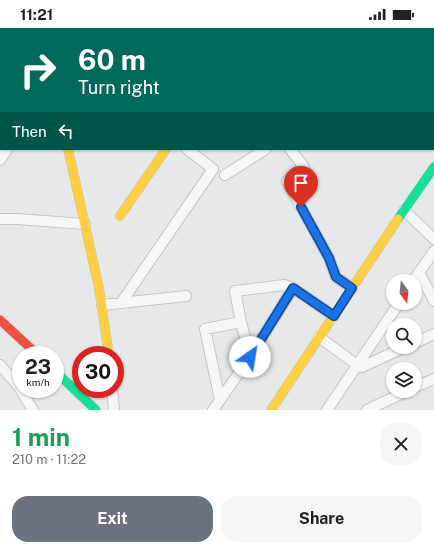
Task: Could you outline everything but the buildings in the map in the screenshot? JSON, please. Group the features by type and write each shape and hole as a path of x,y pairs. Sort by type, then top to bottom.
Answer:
{"street":[{"path":"0,160 6,150"},
{"path":"68,150 99,288 108,346"},
{"path":"120,216 165,150"},
{"path":"121,302 214,169 188,150"},
{"path":"224,175 264,150"},
{"path":"291,150 304,167 287,181 329,258 336,277 352,288"},
{"path":"271,410 434,167"},
{"path":"404,210 434,239"},
{"path":"0,219 85,224"},
{"path":"434,251 419,272 434,302"},
{"path":"250,357 235,291 284,285 293,288 334,316"},
{"path":"213,410 250,357 293,288"},
{"path":"102,305 186,296"},
{"path":"327,410 394,310"},
{"path":"0,320 28,346"},
{"path":"220,400 205,329 241,322"},
{"path":"422,339 434,334"},
{"path":"319,337 357,365 362,367 390,354"},
{"path":"0,365 20,387 33,410"},
{"path":"422,385 434,379"},
{"path":"64,380 96,410"},
{"path":"113,398 114,410"},
{"path":"367,410 392,398"}],"traffic: fast":[{"path":"398,219 434,167"},
{"path":"64,380 96,410"}],"traffic: slow":[{"path":"68,150 99,288 108,346"},
{"path":"120,216 165,150"},
{"path":"271,410 398,219"}],"traffic: jam":[{"path":"0,320 28,346"}],"route":[{"path":"250,357 293,288 334,316 352,288 336,277 329,258 301,207"}]}
